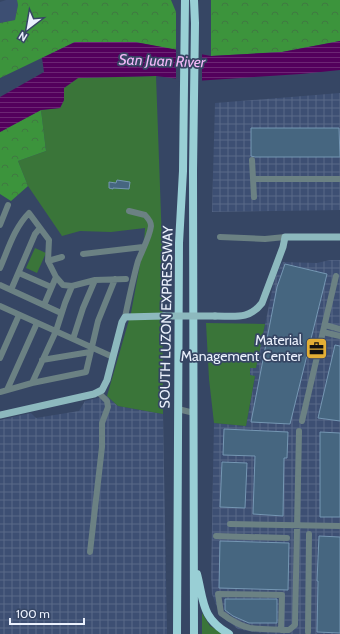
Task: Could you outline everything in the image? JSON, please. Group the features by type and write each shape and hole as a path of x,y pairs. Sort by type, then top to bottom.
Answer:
{"highway":[{"path":"180,0 185,23"},
{"name":"SOUTH LUZON EXPRESSWAY","path":"177,634 179,243 183,171 185,0"},
{"name":"SOUTH LUZON EXPRESSWAY","path":"194,0 194,634"},
{"path":"195,11 198,0"},
{"path":"194,564 204,608 218,627 229,634"}],"main road":[{"path":"0,415 94,394 102,390 107,380 122,322 125,317 250,314 256,310 264,298 283,247 285,237 340,237"}],"street":[{"path":"252,160 254,197"},
{"path":"253,179 340,179"},
{"path":"0,225 8,205"},
{"path":"125,317 133,279 143,247 150,232 150,222 145,215 129,211"},
{"path":"0,268 18,227 29,213 49,240 48,261 56,277 64,284 72,286 95,280 126,279"},
{"path":"11,290 35,234 40,228"},
{"path":"220,237 265,239 285,237"},
{"path":"83,254 143,247"},
{"path":"48,261 62,257"},
{"path":"19,273 51,287"},
{"path":"302,421 336,276"},
{"path":"44,305 56,277"},
{"path":"0,392 32,382 86,372 98,321 115,279"},
{"path":"73,339 83,308 95,280"},
{"path":"0,285 61,313"},
{"path":"32,382 56,331 61,313 72,286"},
{"path":"1,309 19,314 73,339 91,350 113,357"},
{"path":"0,358 19,314"},
{"path":"7,390 37,323"},
{"path":"325,325 340,329"},
{"path":"323,332 340,336"},
{"path":"42,360 91,350"},
{"path":"90,552 102,447 102,423 108,407 107,401 98,392"},
{"path":"178,409 194,413"},
{"path":"281,630 282,595 218,594 221,613 228,619 250,628 281,630 289,630 295,625 299,431"},
{"path":"235,536 233,524 340,526"},
{"path":"271,525 271,537"},
{"path":"308,632 309,534"},
{"path":"216,536 287,538"},
{"path":"296,564 309,564"},
{"path":"296,589 309,589"},
{"path":"282,600 296,600"}],"shaded area":[{"path":"6,0 17,0 18,5 15,20 0,23 0,2"},
{"path":"340,93 340,210 212,212 215,103"},
{"path":"330,260 340,260 340,634 271,634 238,629 222,617 212,594 214,423 246,426 255,377 250,375 250,368 256,368 274,281 282,262 317,263"},
{"path":"107,396 118,406 163,414 167,634 0,634 0,420 31,413 36,418 79,411 85,401"}],"green space":[{"path":"17,0 171,0 176,12 176,50 135,42 75,42 0,78 0,23 15,20 18,5"},
{"path":"211,0 340,0 340,41 282,52 211,56"},
{"path":"156,76 162,243 163,414 118,406 107,396 131,313 144,243 145,228 111,232 80,231 62,236 28,186 18,161 46,151 41,110 60,108 64,100 64,88 78,78"},
{"path":"41,110 46,151 18,161 28,186 11,201 0,194 0,132"},
{"path":"35,248 46,253 37,273 26,268"},
{"path":"206,323 265,324 256,368 250,368 250,375 255,376 246,426 214,423 209,379"},
{"path":"202,613 210,626 224,634 202,634"}],"water":[{"name":"San Juan River","path":"340,41 340,70 195,81 156,76 78,78 64,88 64,100 60,108 41,110 0,132 0,97 44,72 42,58 75,42 135,42 211,56 282,52"}],"pier":[{"path":"176,48 202,53 202,82 176,81"}],"building":[{"path":"251,128 339,128 340,157 251,156"},
{"path":"117,180 130,182 129,189 109,188 109,182 116,183"},
{"path":"285,264 327,274 290,424 251,422 277,287"},
{"path":"335,345 340,346 340,421 318,418"},
{"path":"224,429 288,432 287,458 284,458 283,516 253,514 255,456 223,455"},
{"path":"320,432 340,433 340,517 320,517"},
{"path":"222,462 247,463 245,508 220,507"},
{"path":"319,536 340,537 340,633 317,632"},
{"path":"220,541 289,543 288,590 219,588"},
{"path":"225,599 277,599 277,623 249,623 233,616 225,610"}],"place":[{"name":"Material Management Center","path":"317,348"}]}
